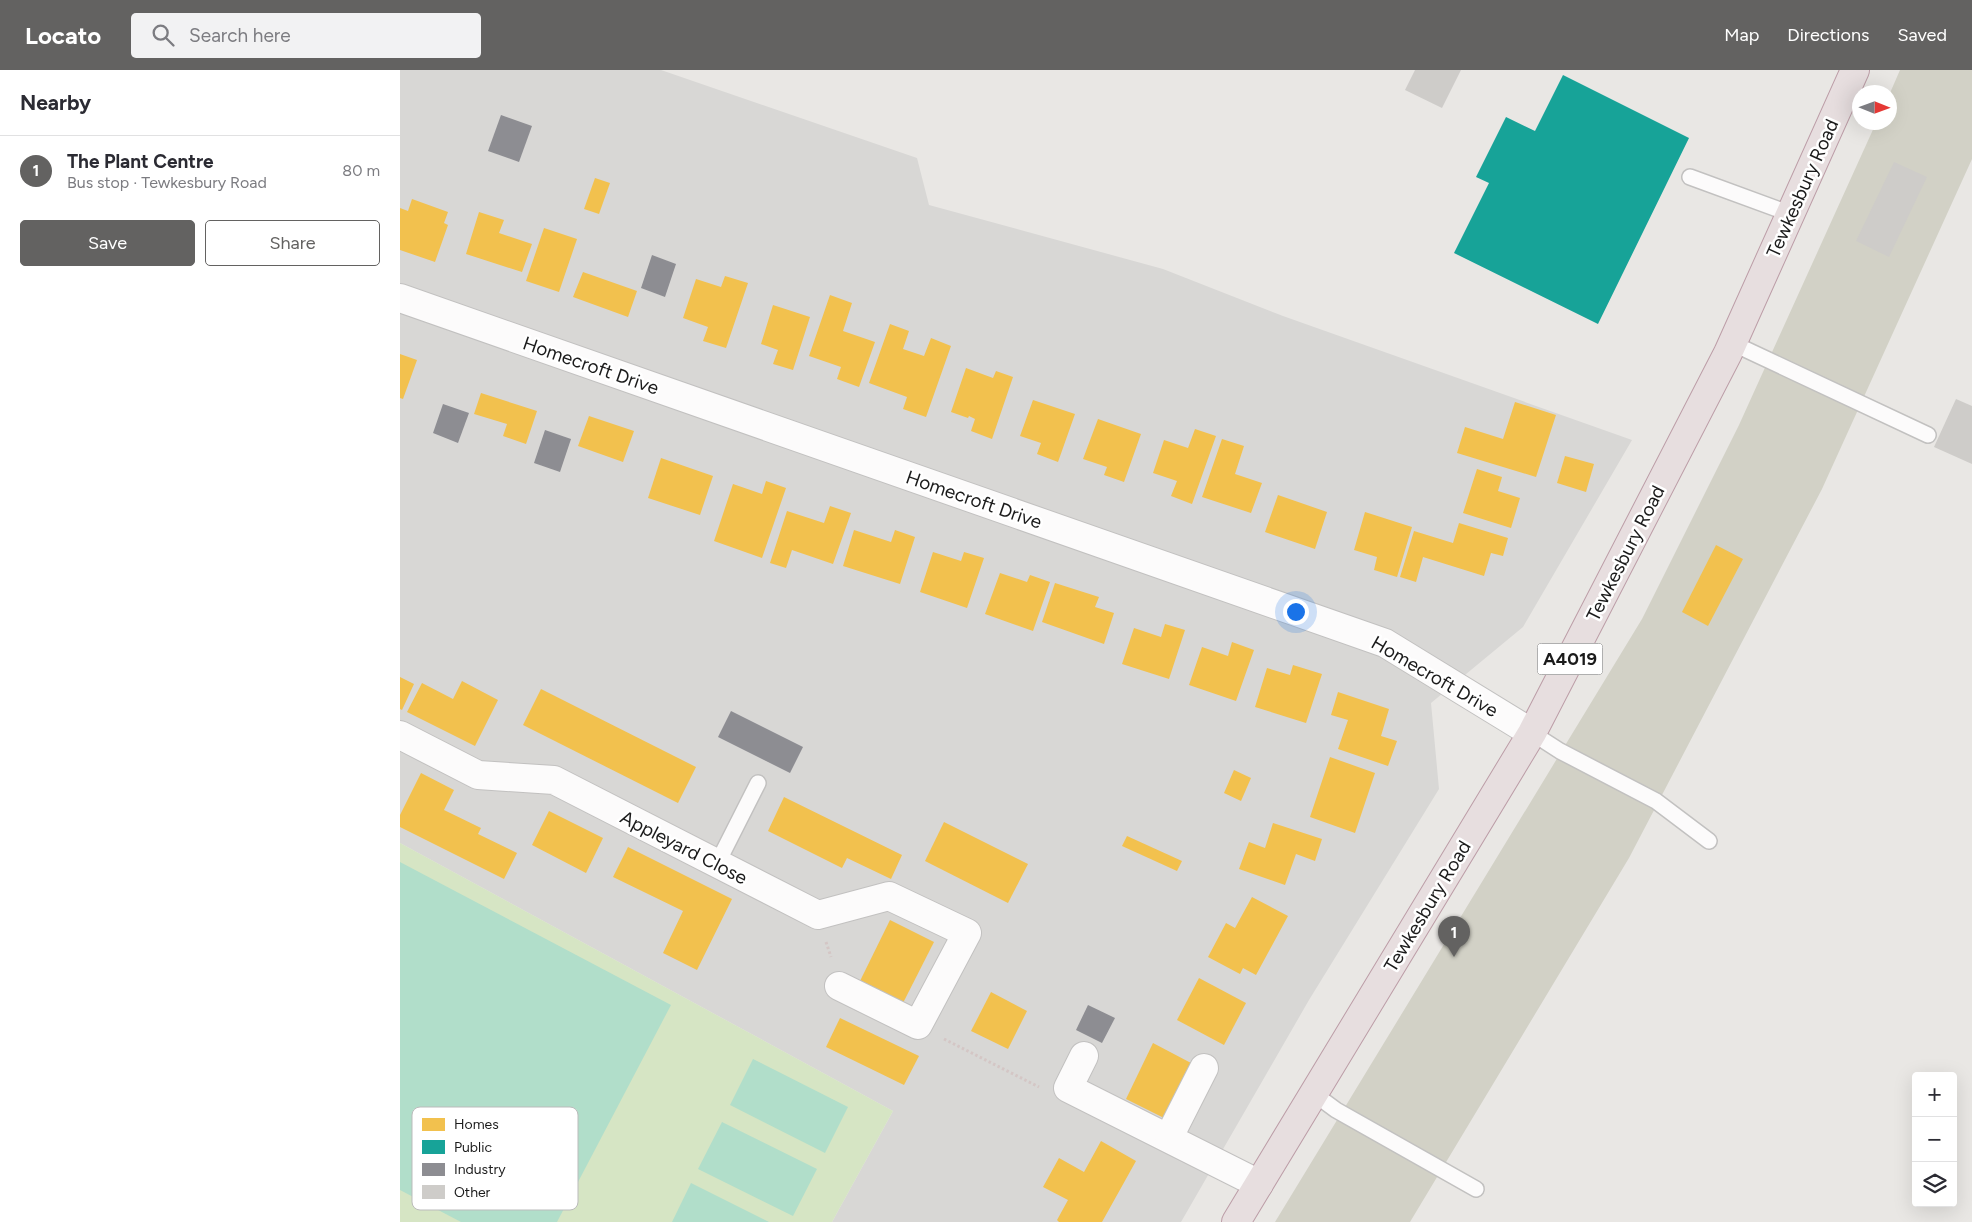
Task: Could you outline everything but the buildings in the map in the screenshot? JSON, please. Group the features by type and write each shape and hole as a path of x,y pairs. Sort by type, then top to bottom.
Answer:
{"highway":[{"name":"Tewkesbury Road","path":"1236,1222 1532,733 1732,343 1855,70"}],"street":[{"name":"Homecroft Drive","path":"400,298 1385,643 1532,733"},
{"name":"Appleyard Close","path":"400,735 478,775 554,780 818,915"},
{"path":"818,915 889,896 967,933 918,1026 840,986"},
{"path":"1084,1056 1068,1088 1169,1137 1259,1184"},
{"path":"1169,1137 1204,1068"}],"lane":[{"path":"1690,177 1791,214"},
{"path":"1732,343 1928,435"},
{"path":"1532,733 1560,751 1656,801 1709,841"},
{"path":"717,864 758,783"},
{"path":"1313,1092 1336,1110 1476,1189"}],"path":[{"path":"818,915 840,986"}],"shaded area":[{"path":"400,70 661,70 917,158 929,205 1163,269 1283,316 1632,440 1523,627 1431,703 1439,789 1309,1000 1181,1222 832,1222 893,1111 400,843"},
{"path":"1900,70 1972,70 1972,159 1822,489 1629,858 1410,1222 1275,1222 1642,619 1739,425 1873,130 1897,130 1897,85 1893,85"}],"green space":[{"path":"400,843 893,1111 832,1222 400,1222"},
{"path":"400,862 671,1005 578,1182 578,1107 412,1107 412,1196 400,1190"},
{"path":"753,1059 848,1107 825,1153 730,1105"},
{"path":"722,1122 817,1169 793,1216 698,1169"},
{"path":"691,1183 769,1222 672,1222"},
{"path":"438,1210 563,1210 557,1222 461,1222"}],"place":[{"name":"The Plant Centre","path":"1454,957"}]}
